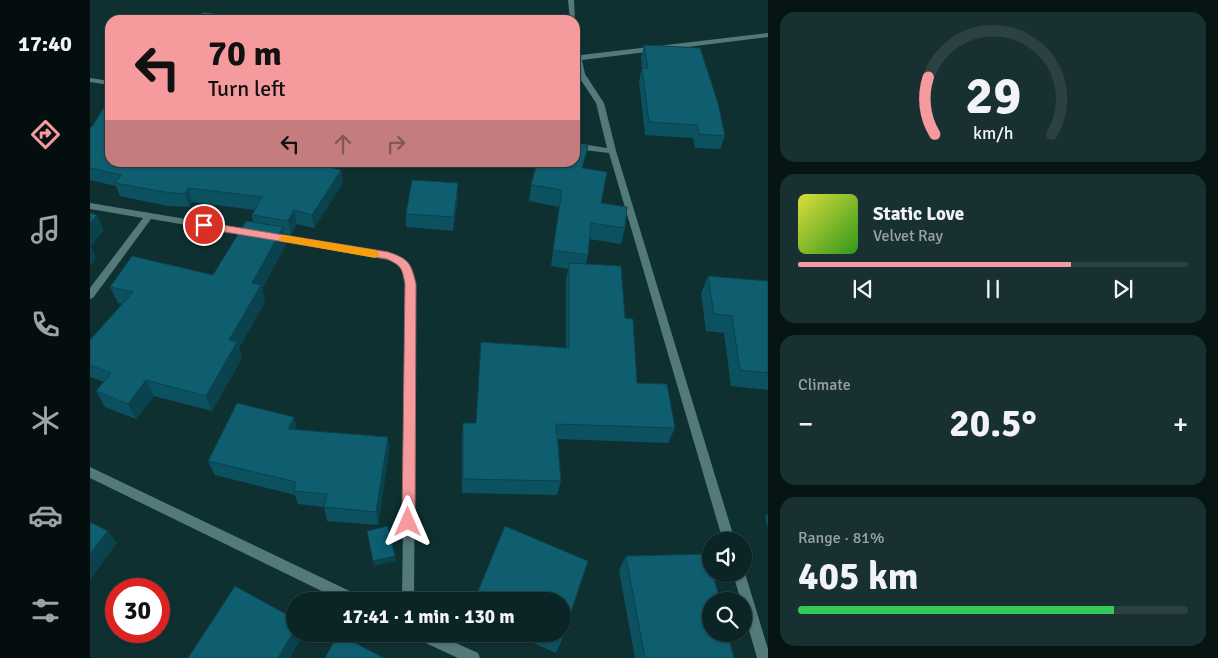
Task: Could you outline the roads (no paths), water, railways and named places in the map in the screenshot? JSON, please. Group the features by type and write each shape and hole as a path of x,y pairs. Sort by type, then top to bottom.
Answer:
{"street":[{"path":"571,0 572,15"},
{"path":"580,58 768,35"},
{"path":"580,70 600,103 612,151 726,532"},
{"path":"90,80 105,82"},
{"path":"580,147 612,151"},
{"path":"90,206 388,256 402,261 407,268 411,284 408,592"},
{"path":"90,295 149,216"},
{"path":"90,472 337,592"},
{"path":"741,582 764,658"},
{"path":"439,642 473,658"}]}
